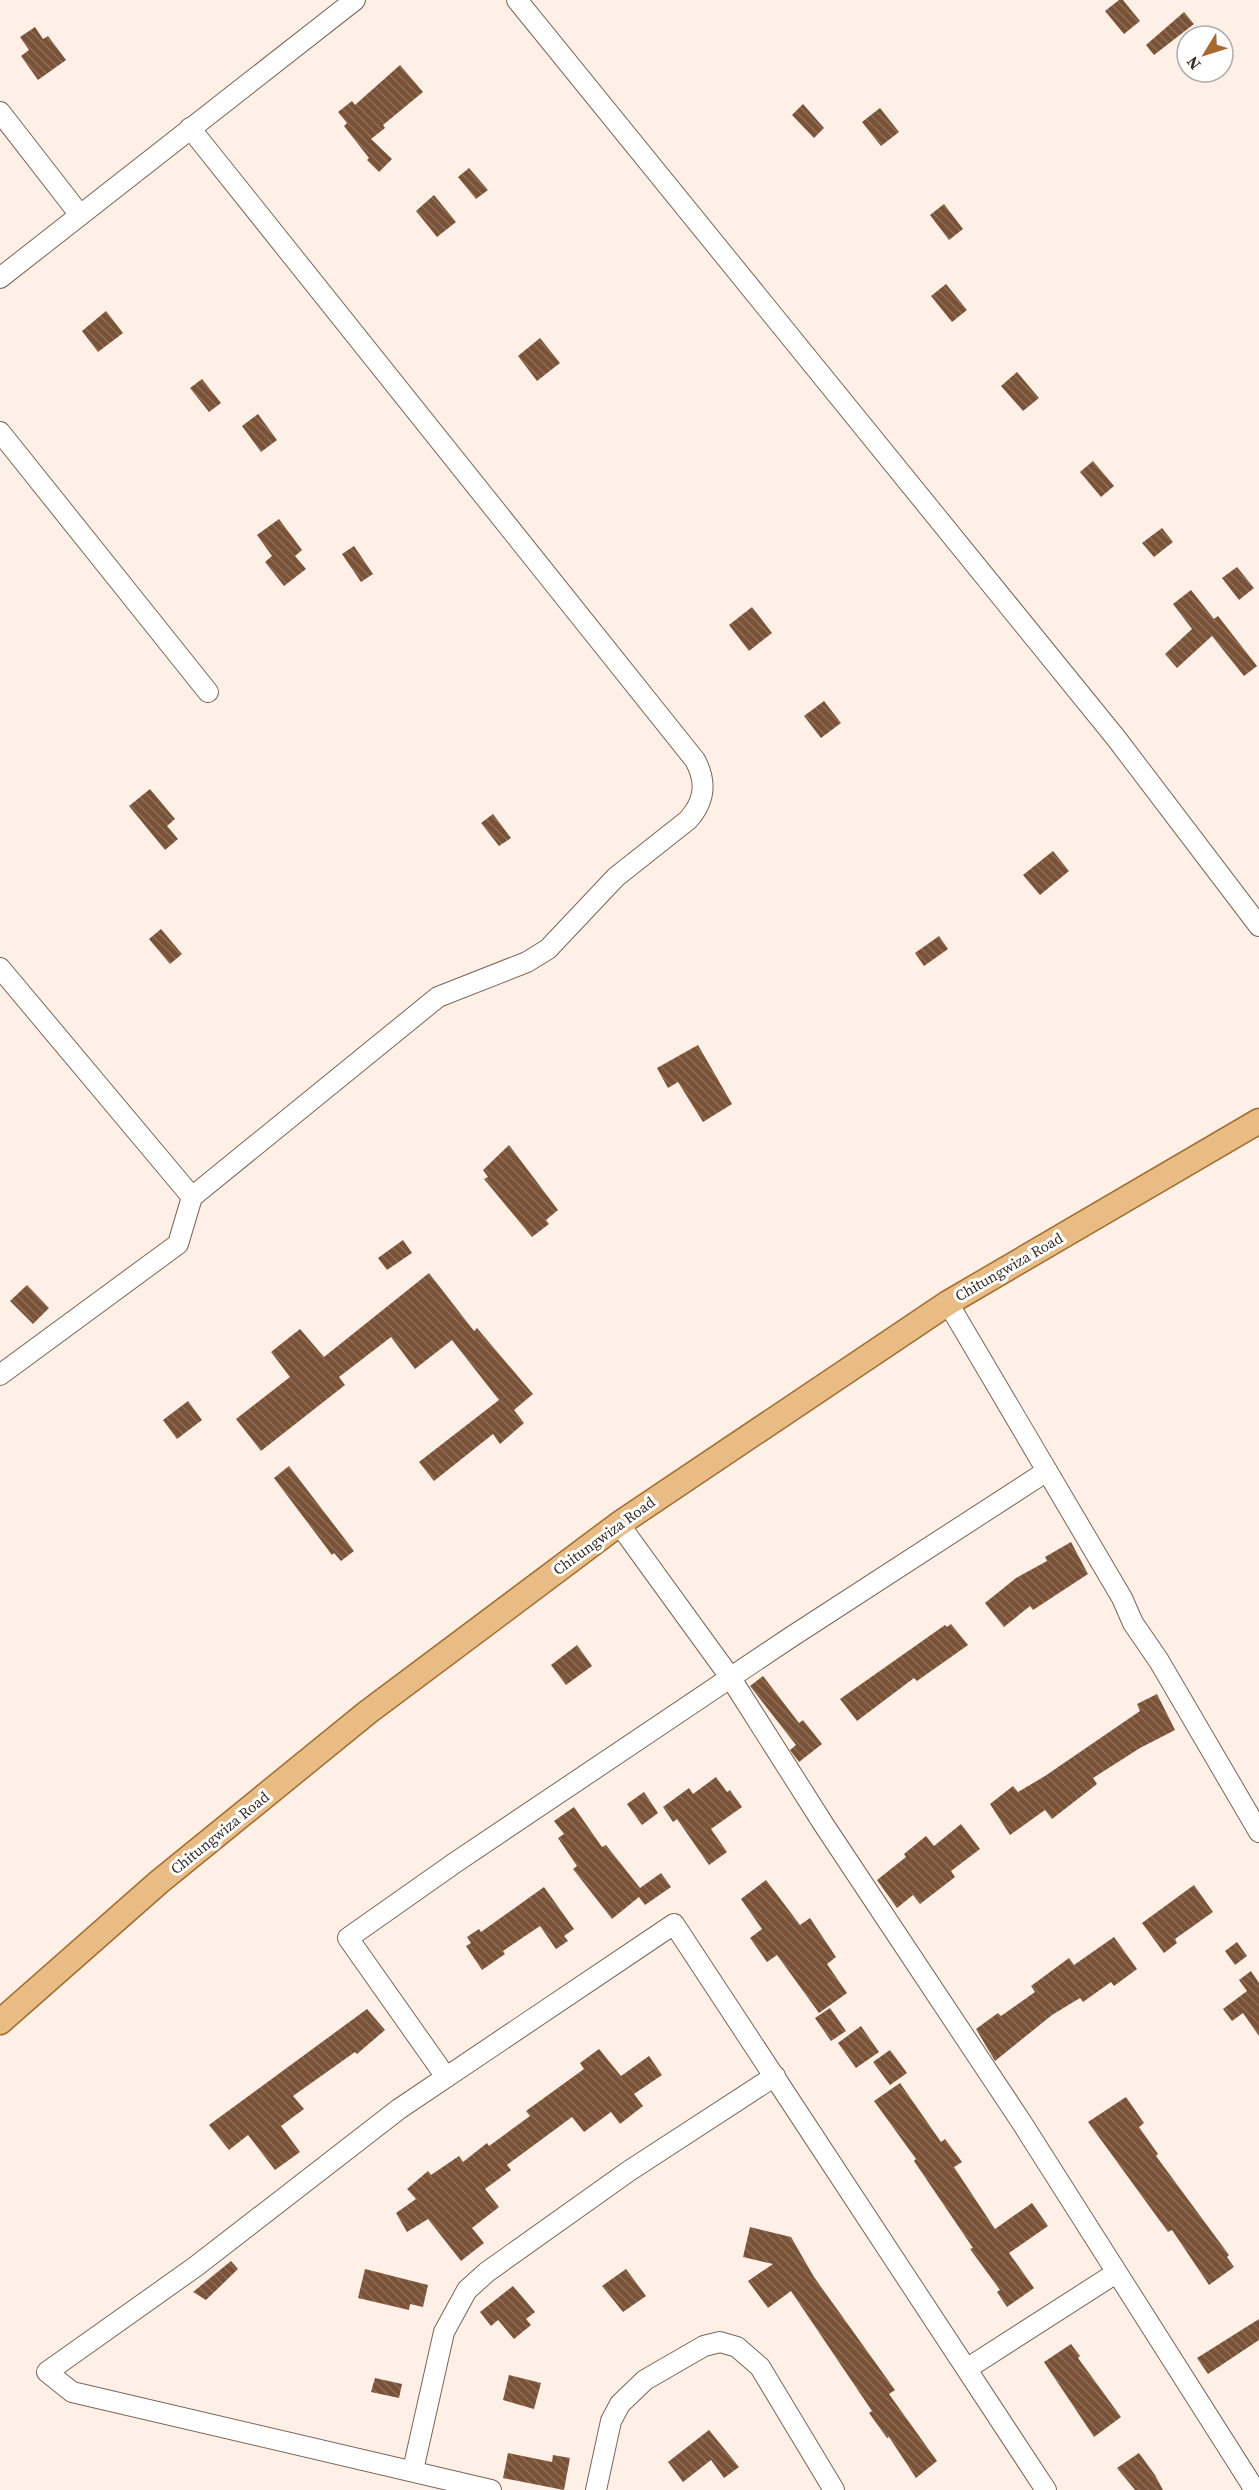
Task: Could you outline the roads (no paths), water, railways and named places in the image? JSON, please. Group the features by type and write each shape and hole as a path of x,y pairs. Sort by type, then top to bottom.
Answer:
{"main road":[{"name":"Chitungwiza Road","path":"0,2022 159,1882 359,1720 619,1524 948,1303 1259,1120"}],"street":[{"path":"0,278 354,0"},
{"path":"517,0 1116,738 1259,926"},
{"path":"0,112 80,215"},
{"path":"0,1375 178,1244 192,1197 438,997 503,973 548,949 616,877 688,820 697,810 704,785 695,760 190,128"},
{"path":"0,432 208,692"},
{"path":"0,968 192,1197"},
{"path":"948,1303 1122,1598 1133,1623 1159,1661 1259,1832"},
{"path":"446,2077 348,1938 456,1862 730,1677 1047,1471"},
{"path":"619,1524 730,1677 824,1825 1015,2113 1255,2490"},
{"path":"491,2490 72,2392 47,2372 195,2267 377,2125 674,1924 968,2368 1046,2490"},
{"path":"413,2470 444,2332 467,2290 488,2272 629,2171 776,2076"},
{"path":"968,2368 1116,2273"},
{"path":"596,2490 611,2421 620,2404 645,2380 704,2346 720,2342 737,2347 760,2367 834,2490"}]}
